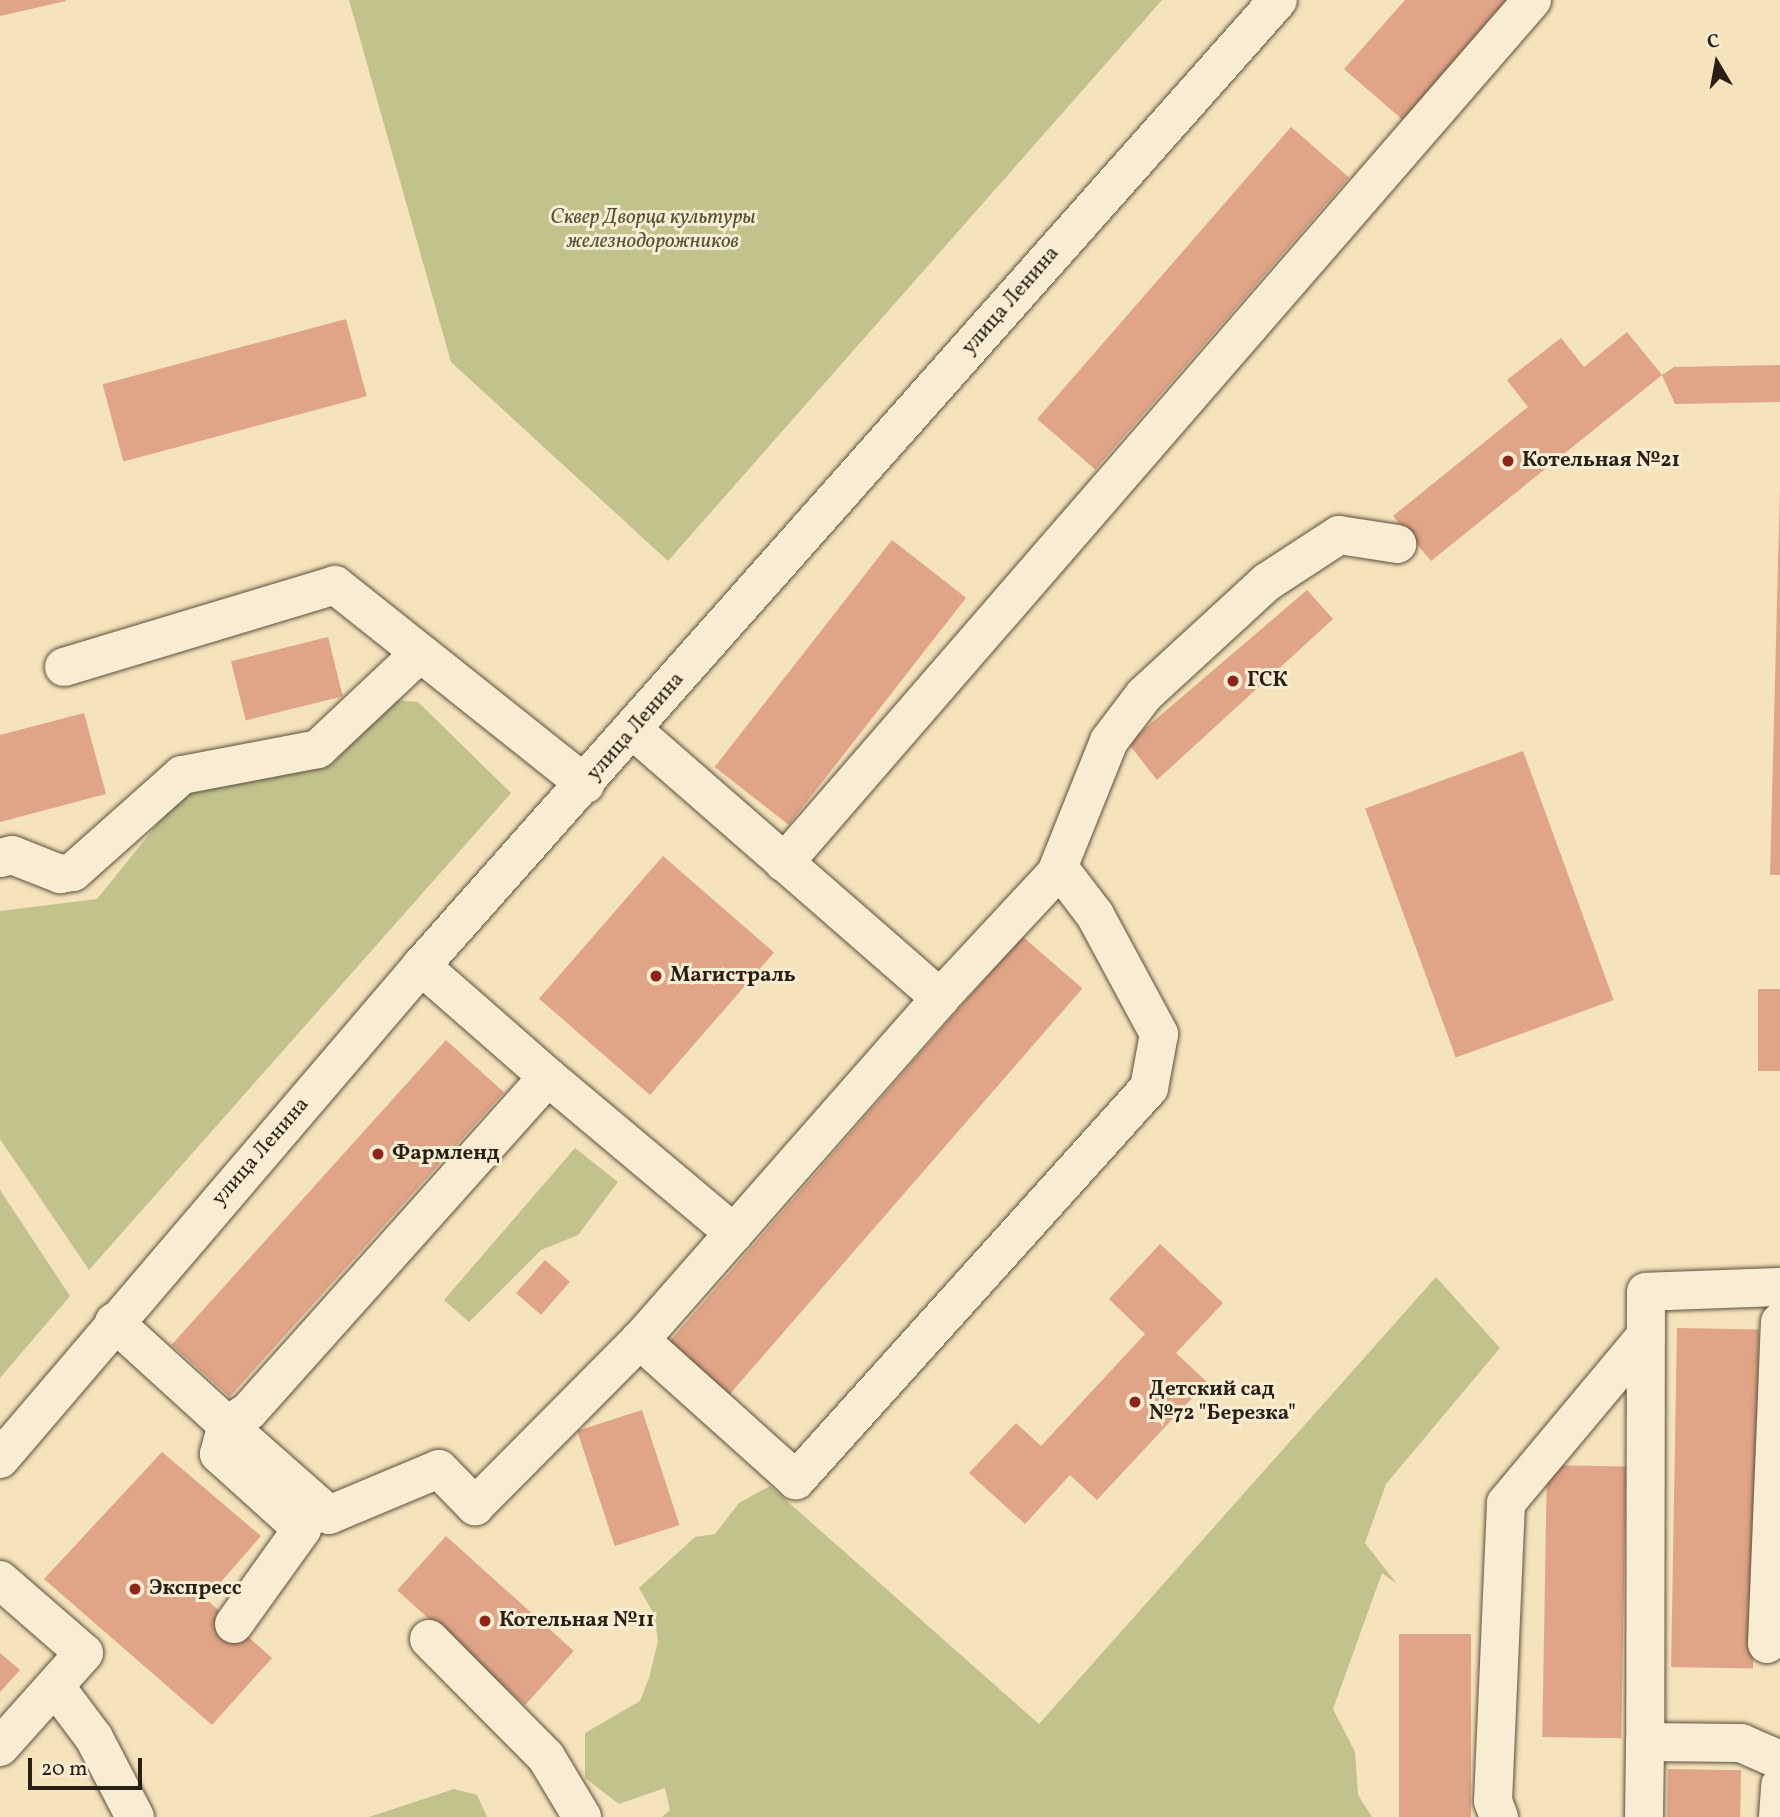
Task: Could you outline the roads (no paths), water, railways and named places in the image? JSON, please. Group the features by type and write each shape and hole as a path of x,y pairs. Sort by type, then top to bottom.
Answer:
{"street":[{"name":"улица Ленина","path":"0,1459 114,1322 421,966 1278,0"},
{"path":"784,863 1532,0"},
{"path":"1056,873 1109,741 1144,695 1267,582 1339,535 1396,544"},
{"path":"64,667 335,585 418,656 585,784"},
{"path":"0,858 12,855 60,874 73,872 182,775 318,749 418,656"},
{"path":"633,730 940,998"},
{"path":"114,1322 329,1515 439,1469 475,1506 640,1340 940,998 1060,869 1095,915 1159,1034 1149,1088 796,1480 640,1340"},
{"path":"421,966 734,1233"},
{"path":"233,1624 302,1529 219,1454 227,1425 249,1411 548,1077"},
{"path":"1644,1817 1646,1292 1780,1287"},
{"path":"1767,1644 1780,1322"},
{"path":"1499,1817 1493,1801 1506,1503 1645,1337"},
{"path":"0,1580 84,1653 0,1747"},
{"path":"429,1639 546,1757 583,1817"},
{"path":"55,1686 94,1738 135,1817"},
{"path":"1645,1742 1741,1744 1780,1760"},
{"path":"1778,1817 1780,1785"}],"place":[{"name":"Котельная №21","path":"1508,461"},
{"name":"ГСК","path":"1233,681"},
{"name":"Магистраль","path":"656,976"},
{"name":"Фармленд","path":"378,1154"},
{"name":"Детский сад №72 \"Березка\"","path":"1135,1402"},
{"name":"Экспресс","path":"135,1589"},
{"name":"Котельная №11","path":"485,1621"}],"park label":[{"name":"Сквер Дворца культуры железнодорожников","path":"653,230"}]}
